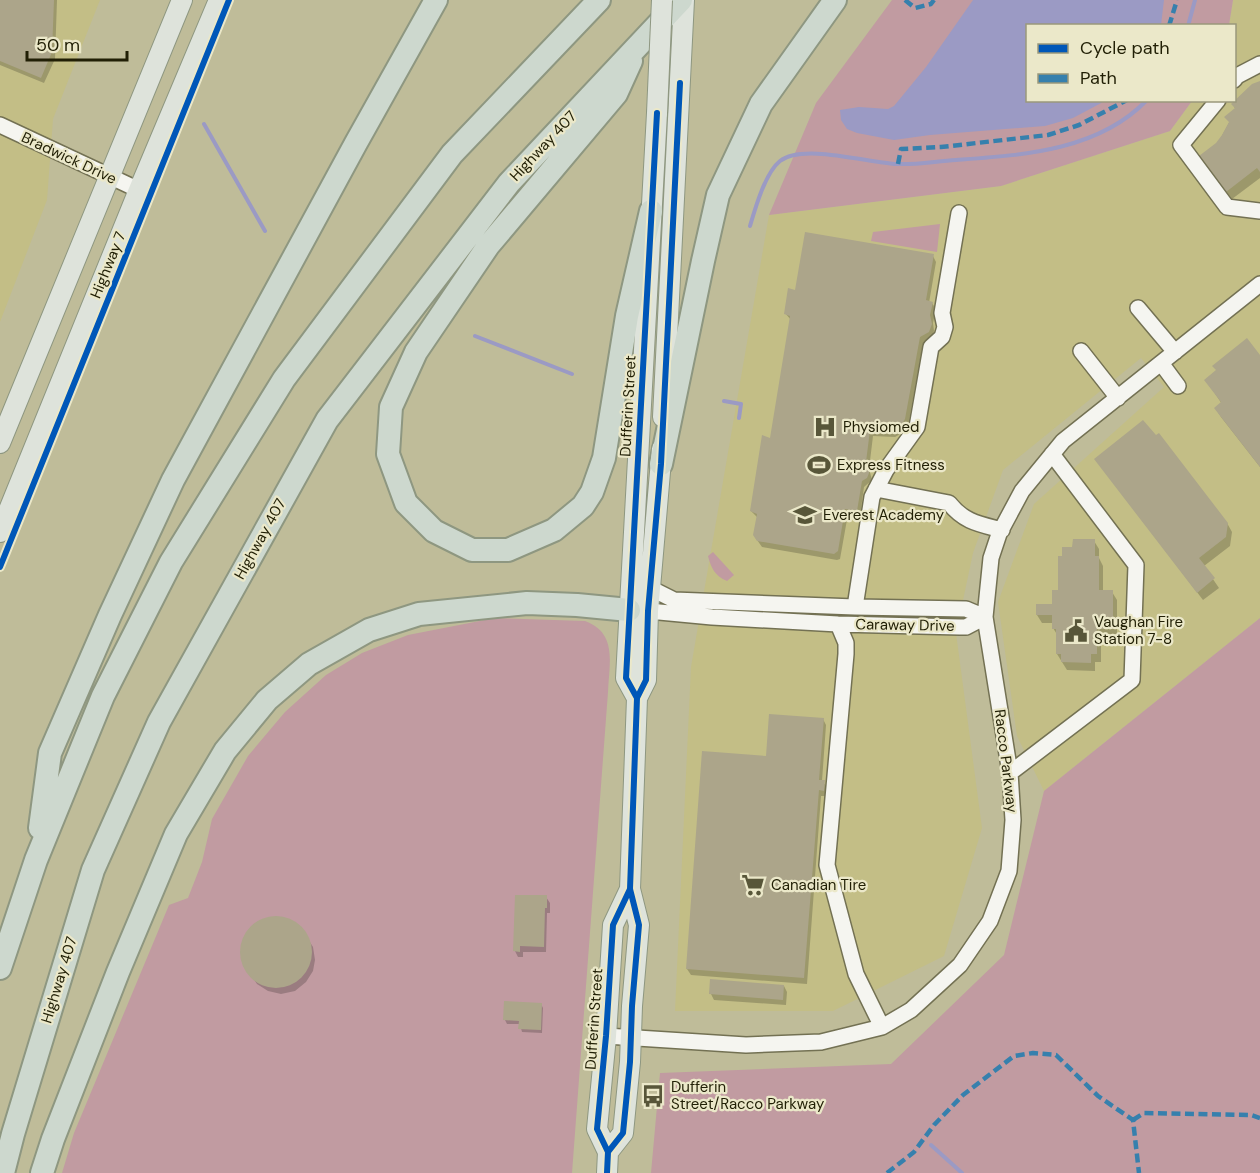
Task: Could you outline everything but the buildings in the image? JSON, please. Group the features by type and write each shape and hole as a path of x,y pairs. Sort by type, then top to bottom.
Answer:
{"highway":[{"path":"36,860 50,753 115,604 184,460 436,0"},
{"path":"0,968 36,860 103,696 171,562 284,379 452,154 600,0"},
{"name":"Highway 407","path":"3,1173 12,1134 93,870 159,722 327,420 509,183 641,40 682,0"},
{"path":"661,464 718,195 761,104 835,0"},
{"path":"641,40 616,94 488,246 416,352 391,407 388,454 406,503 434,531 472,550 508,550 554,530 583,506 592,492 604,459 627,315 651,211"},
{"path":"42,1173 118,972 176,834 225,751 267,700 309,664 369,630 419,614 527,603 638,610"}],"main road":[{"path":"0,443 182,0"},
{"name":"Highway 7","path":"0,532 219,0"},
{"name":"Dufferin Street","path":"608,1152 623,1133 639,925 630,889 637,698 626,678 638,610 651,211 662,0"},
{"name":"Dufferin Street","path":"638,610 650,588 661,464 682,0"},
{"name":"Dufferin Street","path":"607,1173 608,1152 597,1129 606,1036 612,925 630,889"}],"street":[{"path":"1236,79 1260,64"},
{"path":"1216,102 1181,145 1227,207 1260,211"},
{"name":"Bradwick Drive","path":"0,125 139,190"},
{"path":"855,607 872,496 886,470 917,427 932,346 942,337 945,323 942,313 959,213"},
{"name":"Racco Parkway","path":"606,1036 746,1045 821,1042 882,1027 911,1010 960,965 990,921 1009,871 1013,820 1010,773 985,617 991,558 1002,530 1022,491 1063,441 1260,284"},
{"path":"1138,308 1175,352"},
{"path":"1081,351 1118,398"},
{"path":"1161,363 1178,386"},
{"path":"1010,773 1132,680 1136,565 1052,454"},
{"path":"876,489 949,503 968,521 1002,530"},
{"name":"Caraway Drive","path":"650,588 674,600 966,609 985,617"},
{"name":"Caraway Drive","path":"638,610 837,624 966,627 985,617"},
{"path":"837,624 846,643 846,654 827,865 856,974 882,1027"}],"shaded area":[{"path":"0,0 100,0 53,119 47,200 0,322"},
{"path":"892,0 1233,0 1229,24 1026,24 1026,102 1191,102 1170,131 1001,186 769,215 816,103"},
{"path":"1233,0 1260,0 1260,618 1044,791 1017,736 998,602 1034,504 1164,387 1141,358 1003,470 973,553 956,633 982,828 944,956 833,1011 675,1011 691,667 769,215 1001,186 1170,131 1191,102 1236,102 1236,24 1229,24"},
{"path":"940,224 937,252 871,241 873,232"},
{"path":"713,552 734,575 727,581 719,577 712,568 708,556"},
{"path":"495,618 585,621 596,626 603,633 609,650 608,692 572,1173 62,1173 74,1133 169,905 188,898 202,862 212,819 248,756 285,712 326,675 362,653 408,635"},
{"path":"1260,618 1260,1173 651,1173 660,1073 891,1064 1004,955 1044,791"}],"water":[{"path":"973,0 1164,0 1161,24 1026,24 1026,102 1103,102 1073,118 1045,126 894,140 847,129 841,120 840,110 859,107 888,109 894,106 926,67"}],"waterway":[{"path":"1189,24 1195,0"},
{"path":"750,226 761,192 770,174 780,161 790,156 837,155 904,164 1007,156 1083,140 1106,130 1145,102"},
{"path":"204,124 265,231"},
{"path":"475,336 572,374"},
{"path":"724,401 741,404 739,418"},
{"path":"931,1145 962,1173"}],"marked path":[{"path":"905,0 915,8 931,4 934,0"},
{"path":"1170,24 1177,0"},
{"path":"898,164 901,149 941,147 1048,135 1079,125 1123,102"},
{"path":"887,1173 914,1152 934,1125 963,1095 1014,1056 1033,1053 1056,1055 1098,1096 1133,1120 1139,1173"},
{"path":"1133,1120 1144,1113 1251,1115 1260,1118"}],"cycle path":[{"path":"0,567 229,0"},
{"path":"608,1152 623,1133 630,1062 639,925 630,889 637,698 646,680 648,611 661,464 680,83"},
{"path":"637,698 626,678 657,113"},
{"path":"607,1173 608,1152 597,1129 613,925 630,889"}],"place":[{"name":"Physiomed","path":"825,427"},
{"name":"Express Fitness","path":"819,465"},
{"name":"Everest Academy","path":"805,515"},
{"name":"Vaughan Fire Station 7-8","path":"1076,631"},
{"name":"Canadian Tire","path":"753,885"},
{"name":"Dufferin Street/Racco Parkway","path":"653,1096"}]}
